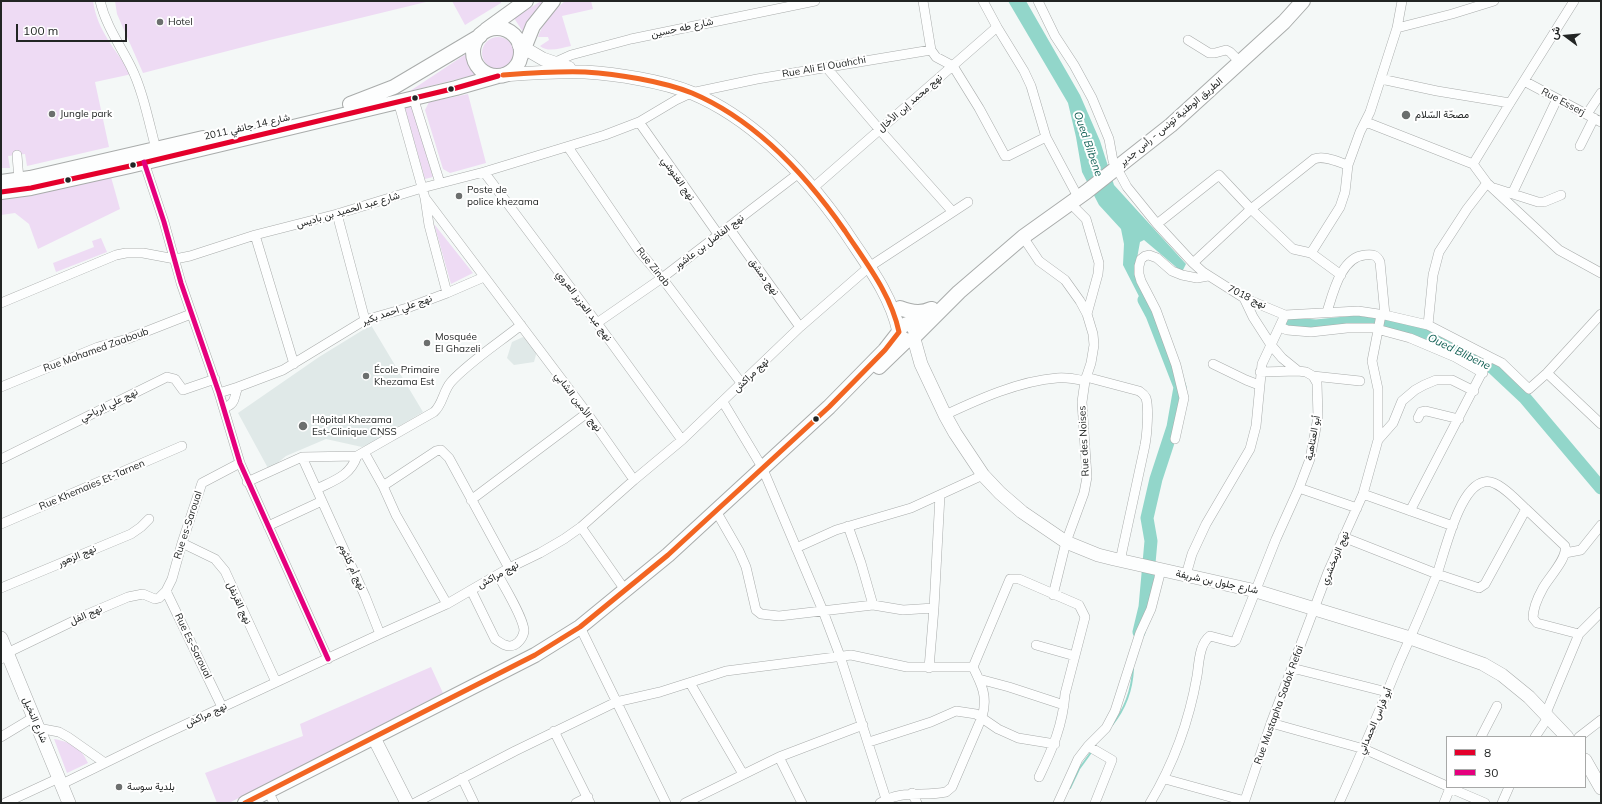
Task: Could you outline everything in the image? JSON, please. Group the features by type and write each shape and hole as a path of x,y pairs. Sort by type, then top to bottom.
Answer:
{"main road":[{"name":"شارع 14 جانفي 2011","path":"1,182 20,180 354,103 404,82 482,34 526,1"},
{"path":"501,76 514,69 521,50 533,26 553,1"},
{"name":"الطريق الوطنية تونس - رأس جدير","path":"245,803 271,797 374,738 535,655 580,627 668,555 829,407 884,350 908,334 1023,237 1114,170 1171,125 1284,22 1303,1"},
{"name":"الطريق الوطنية تونس - رأس جدير","path":"1284,22 1314,1"},
{"path":"547,68 521,50 512,34 506,30 498,28 490,29 482,34 475,42 473,50 477,66 483,72 490,75 501,76 547,68 613,75 643,80 691,93 718,106 749,127 769,143 813,188 869,267 880,284 896,317 908,334"},
{"name":"شارع 14 جانفي 2011","path":"1,192 31,188 144,162 501,76"},
{"path":"880,284 891,294 900,308 908,334"},
{"name":"الطريق الوطنية تونس - رأس جدير","path":"908,334 916,321 936,306 959,292"},
{"path":"900,308 918,312 927,311 936,306"},
{"name":"شارع جلول بن شريفة","path":"908,334 945,415 983,475 1000,493 1022,512 1066,542 1098,555 1120,561 1256,591 1410,638 1470,659 1493,670 1512,682 1547,714 1567,736"},
{"name":"شارع النخيل","path":"1,638 4,656 36,722 69,803"},
{"path":"374,738 407,803"},
{"path":"1586,761 1600,782"}],"street":[{"path":"100,1 110,30 136,77 156,149"},
{"name":"شارع طه حسين","path":"547,68 565,56 585,50 783,4 815,1"},
{"path":"923,1 931,50 936,57 953,66 979,108 1005,156 1008,156 1046,137"},
{"path":"983,1 1031,86 1046,137 1078,197 1086,219 1099,263 1098,274 1087,314"},
{"name":"نهج 7018","path":"1038,1 1055,36 1092,98 1109,139 1114,170 1157,224 1193,263 1208,276 1244,298 1285,315 1358,311 1428,325 1502,363 1529,389 1547,373"},
{"path":"1311,253 1340,207 1345,192 1348,165 1360,132 1366,122 1381,79 1397,28 1402,1"},
{"path":"1397,28 1452,14 1494,1"},
{"path":"1473,164 1574,1"},
{"name":"نهج محمد إبن الأخال","path":"813,188 997,27"},
{"path":"1188,40 1209,53 1226,50 1240,62"},
{"name":"Rue Ali El Ouahchi","path":"691,93 758,79 931,50"},
{"path":"826,67 952,211"},
{"path":"1381,79 1437,91 1510,103"},
{"name":"Rue Esserj","path":"1524,81 1594,118"},
{"name":"شارع عبد الحميد بن باديس","path":"1,303 116,255 126,253 143,253 175,259 190,256 255,235 337,214 422,188 484,172 568,147 639,122 691,93"},
{"path":"1580,146 1594,118 1601,93"},
{"path":"413,98 440,183"},
{"path":"1512,194 1557,99"},
{"path":"398,101 425,198 430,225 447,293"},
{"name":"نهج الغنوشي","path":"639,122 718,234"},
{"path":"1366,122 1473,164 1489,186 1559,250 1601,274"},
{"name":"Rue Zinab","path":"568,147 635,246 662,278 742,384"},
{"path":"17,155 20,180"},
{"path":"1193,263 1251,209 1314,159 1319,157 1325,158 1348,165"},
{"path":"144,162 175,259 181,283 215,379 247,482 328,659"},
{"name":"نهج عبد العزيز العروي","path":"484,172 682,440"},
{"name":"نهج الفاضل بن عاشور","path":"597,323 662,278 799,173"},
{"path":"1157,224 1219,175 1251,209 1293,249 1311,253 1341,275"},
{"path":"1489,186 1512,194 1544,202 1561,195"},
{"path":"1428,325 1433,275 1439,252 1467,209 1489,186"},
{"name":"نهج الأمين الشابي","path":"425,198 587,413 634,480"},
{"name":"نهج مراكش","path":"5,803 104,762 447,604 509,568 540,554 581,527 682,440 800,327 869,267 952,211 968,202"},
{"path":"337,214 365,320"},
{"name":"نهج دمشق","path":"729,228 800,327"},
{"path":"255,235 294,364"},
{"name":"Rue des Noises","path":"1023,237 1039,261 1065,280 1080,301 1087,314 1093,334 1094,345 1091,363 1086,379 1082,414 1087,477 1084,493 1066,542 1053,595"},
{"path":"1327,312 1341,275 1352,259 1360,255 1373,254 1378,258 1380,262 1382,316 1372,361 1378,389 1378,440 1363,494 1453,526"},
{"path":"1175,439 1184,398 1176,366 1156,310 1141,281 1138,266 1141,259 1149,255 1157,258 1172,271 1182,275 1197,278 1208,276"},
{"name":"نهج علي احمد بكير","path":"219,393 275,373 294,364 365,320 407,308 484,277"},
{"path":"1244,298 1253,318 1271,345 1282,358 1298,371"},
{"name":"Rue Mohamed Zaaboub","path":"1,387 98,347 127,339 191,314"},
{"path":"1186,575 1192,554 1206,524 1250,449 1256,426 1260,372 1262,364 1285,315"},
{"path":"1600,317 1547,373 1601,424"},
{"path":"317,489 347,473 361,454 434,412 450,383 476,360 521,325"},
{"path":"1280,328 1311,332 1347,328 1378,329 1410,338 1484,371"},
{"path":"1410,511 1490,358"},
{"path":"1213,364 1259,385"},
{"path":"1260,372 1298,371 1313,376 1360,380"},
{"name":"أبو العتاهية","path":"1165,779 1176,754 1188,719 1200,653 1205,641 1210,636 1233,642 1236,640 1310,459 1318,417 1317,383 1313,376"},
{"name":"نهج علي الرياحي","path":"1,459 167,377 176,379 183,390 215,379"},
{"path":"945,415 978,399 1018,386 1057,378 1086,379 1139,391 1144,395 1146,401 1147,432 1120,561"},
{"path":"1378,440 1393,423 1402,401 1415,390 1424,385 1436,380 1452,380 1474,391"},
{"path":"224,408 231,405 234,401 238,387"},
{"path":"723,402 762,467 823,611 869,742 883,801 912,793 940,793 950,790 986,705 983,689 973,667 1010,579 1019,579 1079,605 1083,610 1085,617 1065,694 1055,744 1039,777"},
{"path":"1418,418 1421,412 1426,410 1459,419"},
{"path":"471,500 587,413"},
{"name":"Rue Khemaies Et-Tarnen","path":"1,524 182,446"},
{"path":"383,486 436,451 441,450 449,458 509,568"},
{"path":"247,482 302,457 361,454"},
{"path":"361,454 383,486 389,501 447,604"},
{"name":"نهج أم كلثوم","path":"302,457 365,596 380,634"},
{"name":"Rue es-Saroual","path":"168,588 202,483 240,463"},
{"path":"796,548 848,526 911,508 983,475"},
{"name":"أبو فراس الحمداني","path":"1339,803 1364,749 1437,574 1453,526 1467,494 1483,482 1491,482 1500,486 1526,509"},
{"path":"1299,488 1357,508"},
{"path":"929,668 934,608 940,494"},
{"name":"نهج الزمخشري","path":"1314,608 1328,572 1363,494"},
{"path":"268,526 322,501"},
{"path":"1344,537 1437,574 1479,588 1483,586 1526,509 1565,546 1565,553 1544,587 1533,610 1533,618 1537,623 1579,634"},
{"path":"716,511 743,562 756,610 758,612 784,616 873,605 903,610 934,608"},
{"name":"نهج الزهور","path":"1,588 130,534 141,527 149,519"},
{"path":"1565,553 1581,550 1601,525"},
{"path":"848,526 873,605"},
{"path":"581,527 625,590"},
{"name":"نهج القرنفل","path":"182,542 215,559 225,571 276,682"},
{"path":"1058,803 1075,765 1088,746 1106,728 1115,711 1140,633 1151,609 1158,570"},
{"path":"471,590 495,639 509,647 516,645 522,638 524,631 520,617 498,575"},
{"name":"نهج الفل","path":"4,656 88,614 128,597 143,594 155,599 159,598 168,588"},
{"name":"Rue Es-Saroual","path":"168,588 222,707"},
{"name":"Rue Mustapha Sadok Refai","path":"1245,802 1271,723 1314,608"},
{"path":"1536,736 1547,714 1579,634 1600,616"},
{"path":"580,627 666,803"},
{"path":"1036,645 1075,656"},
{"path":"415,803 554,731 616,702 660,692 726,671 840,656 859,656 907,667 973,667"},
{"path":"1292,668 1387,692"},
{"path":"979,680 1009,687 1064,705"},
{"path":"690,683 743,774"},
{"path":"1482,736 1498,706"},
{"path":"869,742 931,722 956,711 976,714 998,729 1018,738 1055,744"},
{"path":"1580,736 1601,720"},
{"path":"1,737 36,722 68,737 104,762"},
{"path":"1271,723 1364,749 1446,786"},
{"path":"685,803 778,757 862,725"},
{"path":"554,731 589,800 576,803"},
{"path":"1088,746 1112,760 1095,803"},
{"path":"778,757 802,803"},
{"path":"462,778 474,803"},
{"path":"1150,803 1165,779 1245,802"},
{"path":"1444,803 1449,788"},
{"path":"1451,788 1485,803"},
{"path":"1502,803 1509,788"},
{"path":"912,793 916,803"},
{"path":"1214,803 1218,794"}],"shaded area":[{"name":"Jungle park","path":"1,1 93,1 95,12 103,31 132,74 95,82 109,147 27,166 25,154 8,156 10,168 1,168"},
{"path":"115,1 430,1 143,73 117,14"},
{"path":"452,1 501,1 501,3 465,25"},
{"path":"541,1 544,1 533,14 523,32 514,18"},
{"path":"565,1 591,1 593,9 562,16 571,46 551,50 543,48 540,46 549,40 548,37 538,37 540,32 549,17"},
{"path":"495,37 501,37 511,44 514,53 513,59 507,66 501,69 495,69 485,62 482,56 482,50 489,40"},
{"path":"469,52 471,64 478,74 410,91"},
{"path":"468,94 486,163 450,173 443,169 425,110 429,102"},
{"path":"411,104 433,177 425,179 404,106"},
{"path":"111,177 120,209 38,249 29,224 15,213 1,215 1,196"},
{"path":"434,224 473,273 451,284"},
{"path":"101,238 107,252 56,272 53,263 94,247 92,241"},
{"path":"371,325 423,412 362,447 326,439 286,456 269,470 238,413 319,357"},
{"path":"523,337 529,339 537,351 534,362 514,365 507,358 512,342"},
{"path":"431,667 443,693 229,803 217,803 205,773 303,736 300,724"},
{"path":"54,739 74,746 82,753 88,763 67,773"}],"water":[{"path":"1008,1 1026,1 1080,95 1100,141 1114,185 1186,264 1182,272 1144,240 1140,242 1136,264 1155,314 1149,316 1123,265 1124,244 1121,229 1099,205 1082,172 1068,103"}],"waterway":[{"path":"1139,632 1145,607 1151,541 1147,518 1156,479 1173,427 1180,387 1152,315 1144,300"},
{"name":"Oued Blibene","path":"1290,324 1316,326 1356,322 1411,330 1432,337 1493,368 1525,398 1601,488"},
{"path":"1112,725 1124,706 1131,684 1133,669"},
{"path":"1070,788 1079,769 1092,751"}],"transit line":[{"path":"245,803 535,655 580,627 668,555 829,407 885,350 899,332 890,305 877,279 830,210 814,190 778,151 737,118 715,104 692,93 667,85 639,79 611,74 585,72 503,75"},
{"name":"8","path":"1,192 31,188 130,166 456,88 498,76"},
{"name":"30","path":"144,162 164,222 181,283 219,393 240,463 328,659"}],"place":[{"name":"Hotel","path":"160,22"},
{"name":"Jungle park","path":"52,114"},
{"name":"مصحّة السّلام","path":"1406,115"},
{"name":"Poste de police khezama","path":"459,196"},
{"name":"Mosquée El Ghazeli","path":"427,343"},
{"name":"École Primaire Khezama Est","path":"366,376"},
{"name":"Hôpital Khezama Est-Clinique CNSS","path":"303,426"},
{"name":"بلدية سوسة","path":"119,787"}]}
